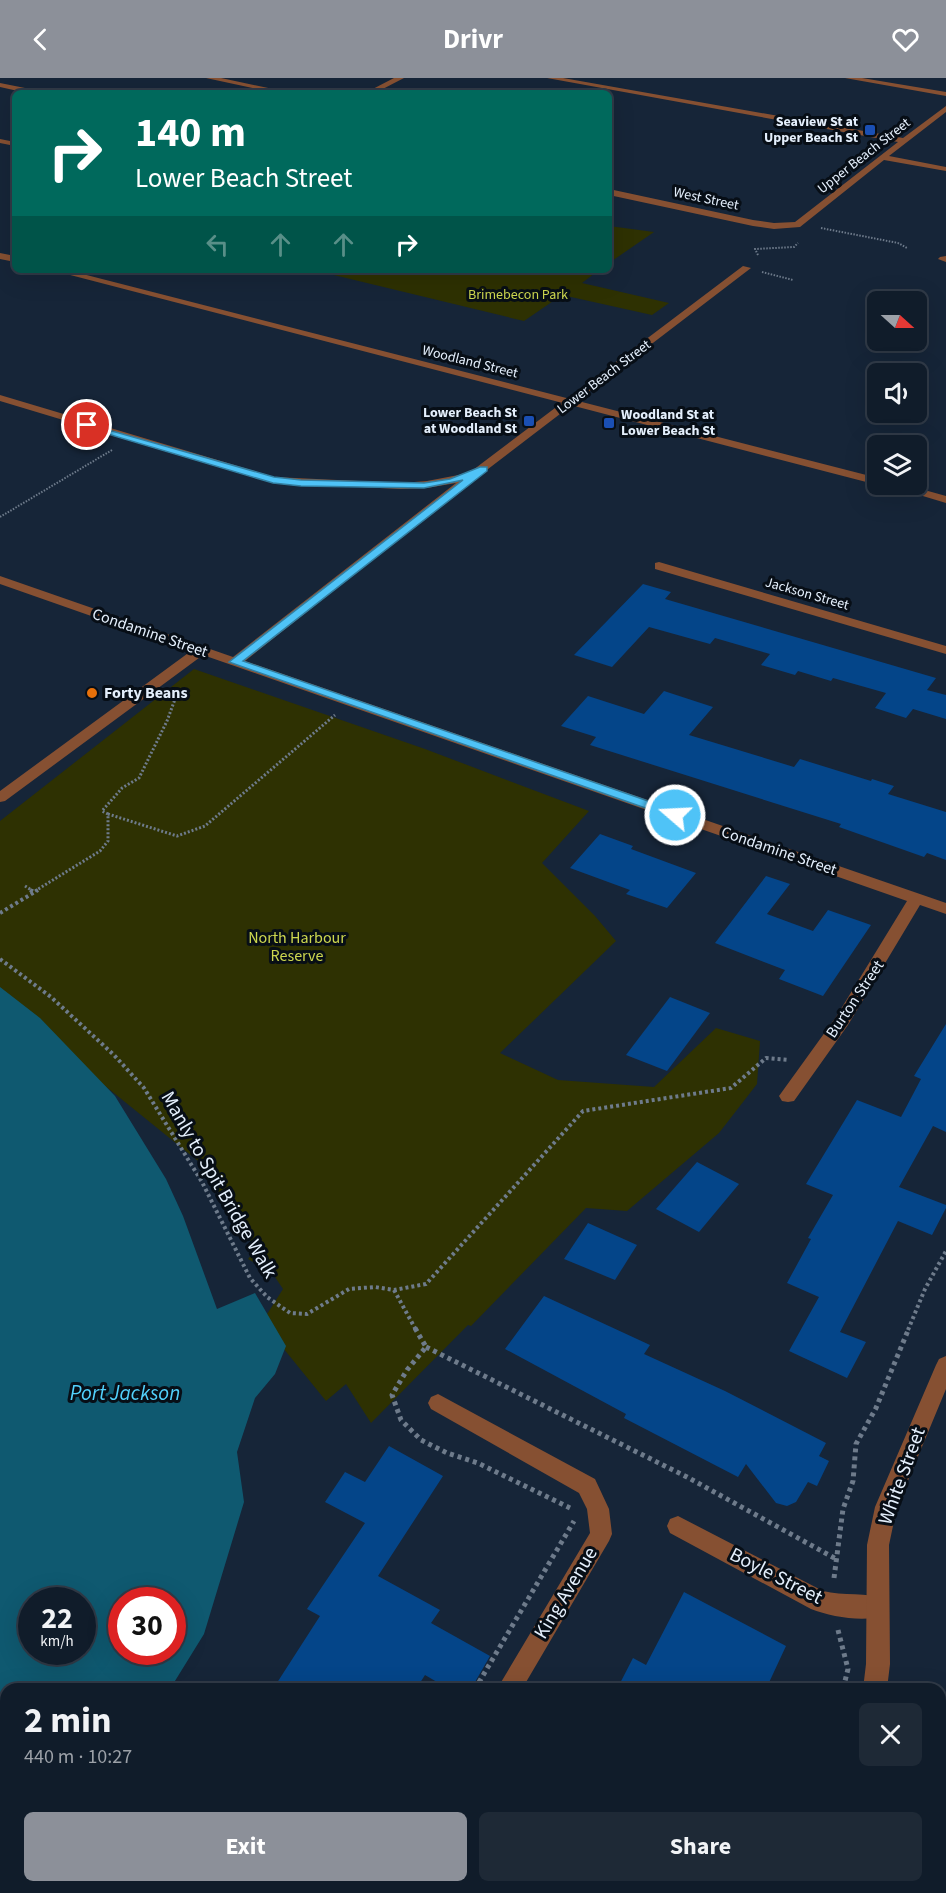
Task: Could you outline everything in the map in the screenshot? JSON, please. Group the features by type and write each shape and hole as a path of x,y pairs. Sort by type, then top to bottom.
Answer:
{"street":[{"path":"210,78 272,90"},
{"path":"375,90 400,78"},
{"path":"551,78 906,141"},
{"path":"849,78 946,95"},
{"path":"0,86 21,90"},
{"name":"Upper Beach Street","path":"797,225 946,108"},
{"path":"885,158 946,169"},
{"name":"West Street","path":"612,193 764,225 797,225"},
{"name":"Lower Beach Street","path":"235,662 746,268"},
{"name":"Woodland Street","path":"68,273 867,479"},
{"path":"0,398 273,480 301,483 424,486 453,481 483,469"},
{"path":"927,495 946,500"},
{"name":"Jackson Street","path":"659,566 946,650"},
{"name":"Condamine Street","path":"0,580 946,909"},
{"path":"0,798 201,650"},
{"name":"Burton Street","path":"788,1096 877,967 916,899"},
{"name":"White Street","path":"876,1683 878,1664 878,1545 886,1507 946,1365"},
{"name":"King Avenue","path":"438,1402 587,1486 598,1509 601,1534 513,1683"},
{"name":"Boyle Street","path":"678,1526 819,1600 836,1605 878,1607"}],"path":[{"path":"797,225 898,243 907,249"},
{"path":"746,268 760,259 755,249 794,247 812,227"},
{"path":"746,268 793,280"},
{"path":"0,517 131,439"},
{"path":"178,689 167,721 139,778 122,788 102,811 169,835 177,836 205,826 339,712"},
{"path":"0,913 100,851 108,841 108,814"},
{"path":"25,886 34,892"},
{"name":"Manly to Spit Bridge Walk","path":"0,959 51,997 114,1056 144,1089 202,1182 250,1278 267,1298 290,1313 307,1314 349,1289 375,1287 394,1290 426,1284 583,1111 731,1088 766,1058 811,1063"},
{"path":"832,1584 838,1560 843,1509 853,1481 856,1444 876,1408 925,1289 946,1251"},
{"path":"394,1290 405,1305 414,1329 426,1347 687,1478 838,1560"},
{"path":"426,1347 407,1370 392,1395 401,1420 421,1440 447,1453 478,1463 579,1512 479,1683"},
{"path":"839,1634 848,1669 844,1683"}],"green space":[{"name":"Brimebecon Park","path":"612,226 654,232 612,261"},
{"name":"Brimebecon Park","path":"325,273 595,273 582,283 669,303 652,315 562,295 524,321"},
{"name":"North Harbour Reserve","path":"194,669 425,749 589,811 542,863 595,916 616,941 500,1053 558,1080 654,1087 716,1028 760,1041 757,1084 719,1133 627,1211 586,1208 471,1326 468,1325 371,1423 346,1384 326,1401 262,1322 283,1289 273,1274 248,1259 256,1249 198,1161 0,1001 0,821"}],"water":[{"name":"Port Jackson","path":"0,987 40,1018 115,1096 166,1179 183,1216 217,1309 255,1293 286,1346 275,1374 255,1398 237,1452 244,1502 204,1634 186,1663 186,1587 108,1587 108,1665 185,1665 174,1683 0,1683"}],"building":[{"path":"643,584 671,592 665,599 936,678 927,690 946,695 946,719 913,709 906,718 875,708 886,693 833,678 831,681 798,671 795,675 761,665 770,654 715,638 710,644 649,627 612,667 574,655"},
{"path":"664,691 713,707 689,735 794,767 800,759 871,781 872,779 894,786 888,794 946,812 946,860 927,853 924,857 839,827 841,824 590,745 596,737 561,726 588,696 644,714"},
{"path":"600,834 633,846 631,849 696,873 667,908 626,894 630,890 570,868"},
{"path":"766,876 790,884 767,914 813,931 828,910 871,925 823,996 779,979 785,970 715,943"},
{"path":"670,997 710,1013 667,1071 626,1055"},
{"path":"946,1024 946,1132 933,1126 899,1187 946,1205 946,1208 932,1235 898,1221 840,1332 866,1342 847,1378 789,1351 819,1297 787,1283 811,1239 808,1238 833,1195 806,1184 857,1100 901,1117 921,1079 914,1076"},
{"path":"697,1162 739,1184 699,1232 656,1209"},
{"path":"588,1223 637,1245 615,1280 564,1259"},
{"path":"544,1296 650,1345 644,1354 725,1391 826,1443 819,1456 829,1461 817,1486 808,1482 796,1502 787,1506 776,1503 746,1464 738,1477 624,1418 626,1414 505,1349"},
{"path":"389,1446 443,1476 378,1576 440,1610 431,1623 490,1656 474,1683 439,1683 425,1675 420,1683 277,1683 320,1616 307,1609 365,1523 325,1502 345,1472 365,1482"},
{"path":"684,1592 786,1646 769,1683 620,1683 633,1658 646,1665"}],"place":[{"name":"Seaview St at Upper Beach St","path":"870,130"},
{"name":"Lower Beach St at Woodland St","path":"529,421"},
{"name":"Woodland St at Lower Beach St","path":"609,423"},
{"name":"Forty Beans","path":"92,693"}],"route":[{"path":"87,425 273,480 301,483 424,486 453,481 483,469 235,662 675,815"}]}
